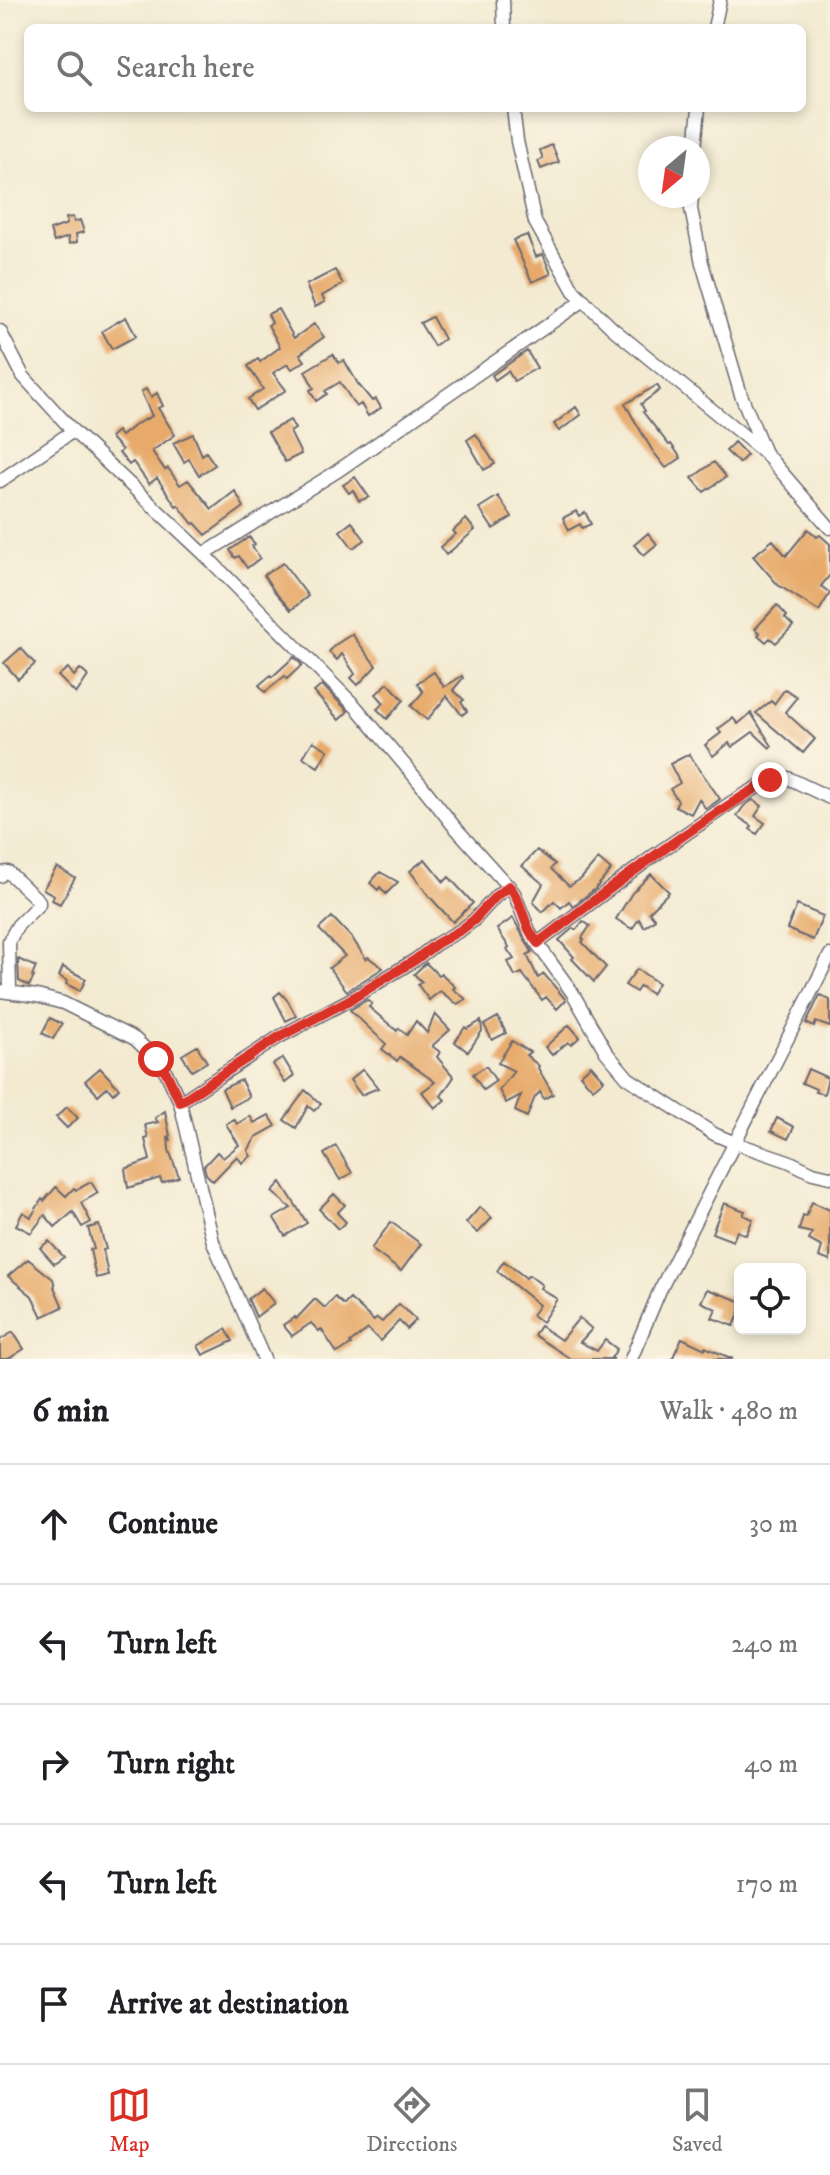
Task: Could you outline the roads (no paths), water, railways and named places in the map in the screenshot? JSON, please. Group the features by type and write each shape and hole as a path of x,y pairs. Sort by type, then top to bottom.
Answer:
{"street":[{"path":"503,0 504,24"},
{"path":"715,24 720,0"},
{"path":"513,112 535,222 574,291 612,328 765,453 830,528"},
{"path":"696,136 699,112"},
{"path":"691,208 702,263 741,395 765,453"},
{"path":"204,554 336,472 584,300"},
{"path":"0,331 23,376 73,431 204,554 356,707 453,825 509,886 531,935 572,992 606,1052 628,1078 714,1134 830,1177"},
{"path":"0,481 73,431"},
{"path":"538,943 652,857 770,780 788,778 830,798"},
{"path":"0,876 8,872 39,901 9,941 5,992 63,1003 135,1039 166,1072 180,1102 213,1242 264,1359"},
{"path":"180,1102 279,1037 353,998 461,930 509,886"},
{"path":"631,1359 660,1290 830,955"}]}
